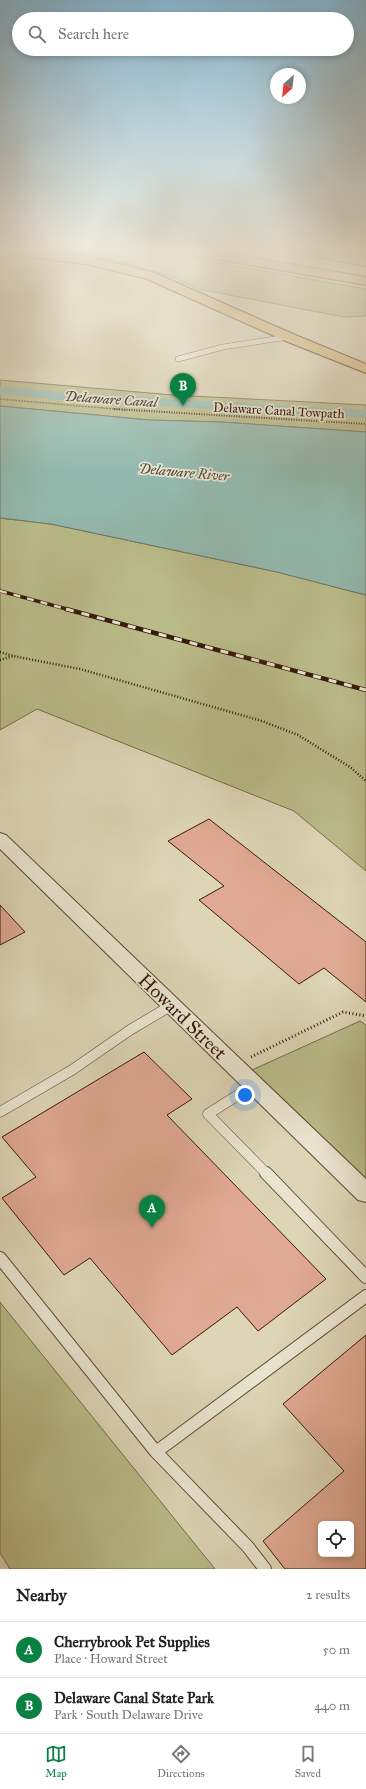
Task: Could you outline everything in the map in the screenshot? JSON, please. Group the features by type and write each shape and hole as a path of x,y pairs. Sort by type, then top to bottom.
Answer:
{"highway":[{"path":"259,324 366,369"}],"street":[{"name":"Howard Street","path":"0,839 366,1193"}],"lane":[{"path":"178,359 223,347 288,337"},
{"path":"0,1112 72,1070 130,1030 172,1005"},
{"path":"254,1085 208,1114 366,1277"},
{"path":"0,1258 156,1452 248,1547 265,1569"},
{"path":"156,1452 366,1296"}],"path":[{"name":"Delaware Canal Towpath","path":"0,399 122,410 366,424"},
{"path":"0,652 13,656 80,668 262,721 298,736 350,767 366,781"},
{"path":"0,660 13,656"},
{"path":"235,1066 343,1012 366,1016"}],"green space":[{"path":"0,380 173,395 366,405 366,432 221,422 149,420 0,406"},
{"path":"0,518 51,524 277,572 366,595 366,871 294,811 37,709 0,730"},
{"path":"360,1021 366,1025 366,1194 241,1075"},
{"path":"0,1302 215,1569 10,1569 0,1553"}],"water":[{"name":"Delaware River","path":"0,406 149,420 221,422 366,432 366,595 277,572 51,524 0,518"}],"building":[{"path":"209,819 366,942 366,1002 324,968 299,984 199,900 224,886 168,841"},
{"path":"0,905 25,932 0,945"},
{"path":"144,1052 192,1099 167,1115 326,1279 258,1331 237,1307 172,1355 90,1258 64,1275 2,1198 36,1177 2,1137"},
{"path":"366,1335 366,1569 285,1569 263,1541 344,1471 283,1404"}],"waterway":[{"name":"Delaware Canal","path":"0,390 70,397 366,414"}],"railway":[{"path":"0,591 70,610"},
{"path":"66,609 366,690"}],"place":[{"name":"Delaware Canal State Park","path":"183,406"},
{"name":"Cherrybrook Pet Supplies","path":"152,1228"}]}
